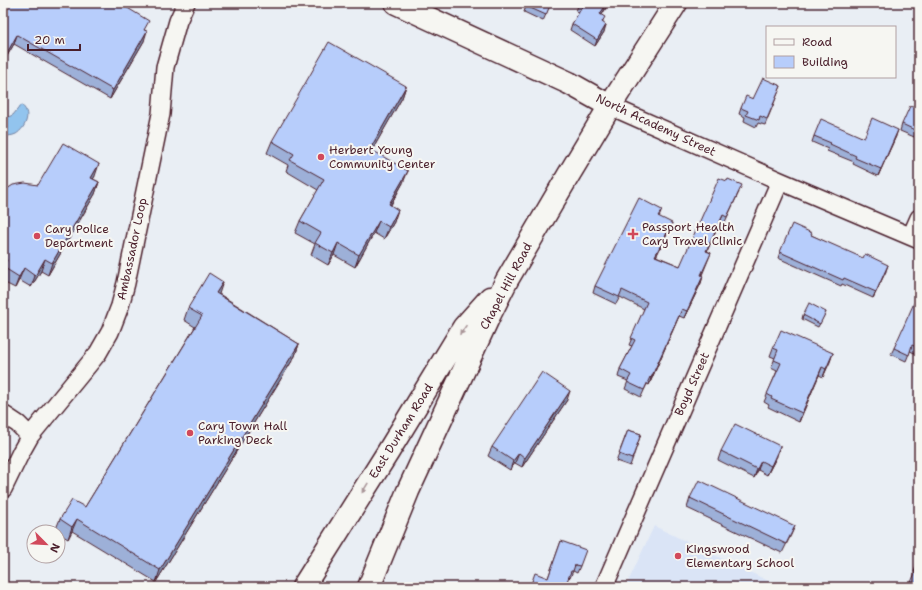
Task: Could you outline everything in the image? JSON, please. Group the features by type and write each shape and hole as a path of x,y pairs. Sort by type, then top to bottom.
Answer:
{"main road":[{"name":"Chapel Hill Road","path":"369,587 408,491 507,280 610,106 676,3"},
{"name":"North Academy Street","path":"409,6 569,83 610,106"},
{"name":"East Durham Road","path":"302,587 392,446 464,327 507,280"}],"street":[{"name":"Ambassador Loop","path":"3,490 30,436 98,353 110,332 120,306 161,114 165,67 178,21 186,3"},
{"name":"North Academy Street","path":"610,106 780,181 915,238"},
{"name":"Boyd Street","path":"604,587 780,181"},
{"path":"915,238 919,218"},
{"path":"3,414 18,424 30,436"}],"shaded area":[{"name":"Kingswood Elementary School","path":"654,526 781,587 627,587 626,586"}],"water":[{"path":"21,105 27,116 23,128 11,136 3,136 3,119 13,115"}],"building":[{"path":"3,3 121,3 149,21 144,30 147,31 113,90 17,35 8,51 3,49"},
{"path":"527,3 551,3 546,15 526,6"},
{"path":"607,3 600,14 605,17 602,22 606,25 597,40 572,24 582,7 578,4"},
{"name":"Herbert Young Community Center","path":"329,42 406,86 370,149 408,171 389,204 398,210 389,227 379,221 359,255 338,243 333,253 315,243 321,233 300,221 324,179 290,160 294,154 272,141"},
{"path":"763,78 781,86 767,119 760,116 759,120 746,115 748,111 741,108 746,96 753,99"},
{"path":"910,106 919,110 919,132 902,124"},
{"path":"872,118 898,130 881,169 855,158 856,156 814,136 821,119 864,138"},
{"name":"Cary Police Department","path":"63,143 99,164 91,178 99,182 52,263 45,259 35,276 24,268 19,277 3,267 7,260 3,257 3,193 13,185 25,183 38,185"},
{"path":"719,178 727,181 728,179 742,185 727,217 723,215 706,251 711,253 701,275 703,276 687,311 682,309 651,378 650,377 644,390 627,382 631,375 620,369 635,340 631,338 647,302 622,290 619,297 595,286 639,198 662,210 658,216 672,223 655,256 680,266"},
{"path":"792,224 812,233 811,235 863,258 865,254 888,265 876,292 844,278 843,280 780,252"},
{"name":"Cary Town Hall Parking Deck","path":"209,273 223,282 216,293 299,344 160,570 77,519 72,527 60,519 72,500 85,507 202,316 188,308"},
{"path":"809,303 826,312 820,324 803,315"},
{"path":"914,303 919,305 919,348 912,345 909,355 894,348"},
{"path":"781,330 833,353 826,369 822,367 802,413 771,399 772,397 767,394 781,363 774,360 778,350 773,348"},
{"path":"542,372 570,391 525,458 519,453 513,461 492,447"},
{"path":"735,424 780,446 771,466 761,461 757,469 721,451"},
{"path":"628,430 641,434 632,459 619,454"},
{"path":"699,480 795,526 786,544 690,498"},
{"path":"561,541 586,550 580,566 575,565 565,587 530,587 535,573 548,578"},
{"path":"919,558 919,587 909,587 918,566 916,565"},
{"path":"798,583 807,587 796,587"}],"place":[{"name":"Herbert Young Community Center","path":"321,157"},
{"name":"Passport Health Cary Travel Clinic","path":"633,234"},
{"name":"Cary Police Department","path":"37,236"},
{"name":"Cary Town Hall Parking Deck","path":"190,433"},
{"name":"Kingswood Elementary School","path":"678,556"}]}
